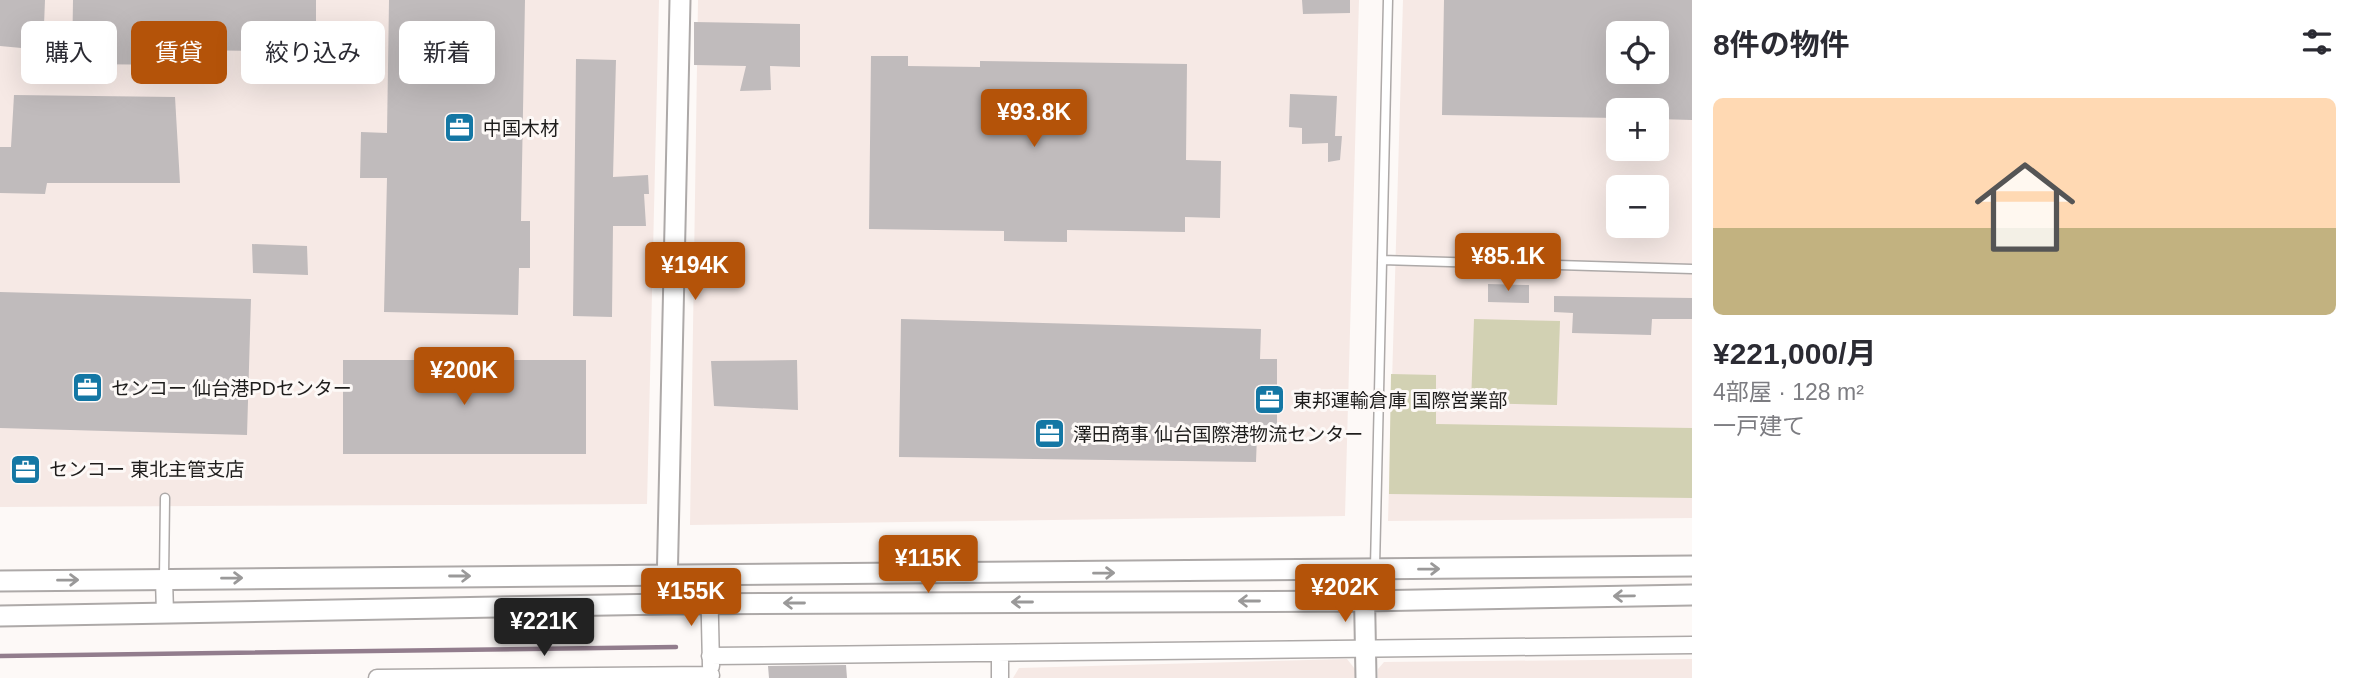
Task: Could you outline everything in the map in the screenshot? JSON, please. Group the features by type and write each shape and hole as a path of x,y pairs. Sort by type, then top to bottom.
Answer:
{"street":[{"path":"667,604 680,0"},
{"path":"0,581 164,578 667,578 1692,566"},
{"path":"1366,678 1364,601 1370,570"},
{"path":"377,678 711,677 709,577"},
{"path":"164,578 165,614"},
{"path":"0,616 667,604 1364,601 1692,595"},
{"path":"710,656 1692,645"},
{"path":"1000,653 1000,678"}],"lane":[{"path":"1370,570 1382,260 1388,0"},
{"path":"1382,260 1692,269"},
{"path":"164,578 165,498"}],"shaded area":[{"path":"0,0 659,0 647,504 0,507"},
{"path":"698,0 1359,0 1345,516 690,525"},
{"path":"1403,0 1692,0 1692,518 1388,521"},
{"path":"1347,659 1355,669 1355,678 1013,678 1019,668"},
{"path":"1692,659 1692,678 1378,678 1378,669 1384,662"}],"green space":[{"path":"1474,319 1560,321 1557,405 1471,403"},
{"path":"1391,374 1436,375 1436,424 1692,428 1692,498 1389,494"}],"building":[{"path":"0,0 45,0 44,21 21,21 21,48 0,46"},
{"path":"73,0 316,0 316,21 241,21 241,51 227,51 227,21 131,21 131,64 117,64 117,21 73,21"},
{"path":"389,0 525,0 521,221 530,221 530,268 519,268 518,315 384,312 387,178 360,178 361,132 387,133"},
{"path":"1302,0 1350,0 1350,13 1303,14"},
{"path":"1444,0 1692,0 1692,120 1669,119 1669,98 1606,98 1606,118 1442,115"},
{"path":"694,22 800,24 800,67 770,66 771,90 740,91 746,66 694,65"},
{"path":"871,56 908,56 908,66 980,67 980,61 1187,64 1186,160 1221,161 1220,218 1185,217 1185,232 1067,230 1067,242 1004,241 1004,231 869,229"},
{"path":"576,59 616,60 613,177 648,175 649,194 644,194 646,226 613,226 612,317 573,316"},
{"path":"1290,94 1337,96 1335,136 1342,136 1340,160 1328,162 1328,143 1302,144 1302,128 1289,127"},
{"path":"14,95 175,97 180,183 47,183 45,194 0,193 0,147 11,147"},
{"path":"252,244 307,246 308,275 253,273"},
{"path":"1488,284 1529,285 1529,303 1488,302"},
{"path":"0,292 251,299 247,435 0,428"},
{"path":"1554,296 1692,298 1692,319 1652,319 1651,335 1572,333 1573,313 1554,312"},
{"path":"901,319 1261,329 1260,359 1277,359 1277,436 1257,435 1256,462 899,457"},
{"path":"343,360 586,360 586,454 343,454"},
{"path":"797,360 798,410 714,406 711,361"},
{"path":"846,665 847,678 769,678 768,666"}],"waterway":[{"path":"0,656 676,647"}],"place":[{"name":"中国木材","path":"460,128"},
{"name":"センコー 仙台港PDセンター","path":"88,388"},
{"name":"東邦運輸倉庫 国際営業部","path":"1270,400"},
{"name":"澤田商事 仙台国際港物流センター","path":"1050,434"},
{"name":"センコー 東北主管支店","path":"26,469"}]}
